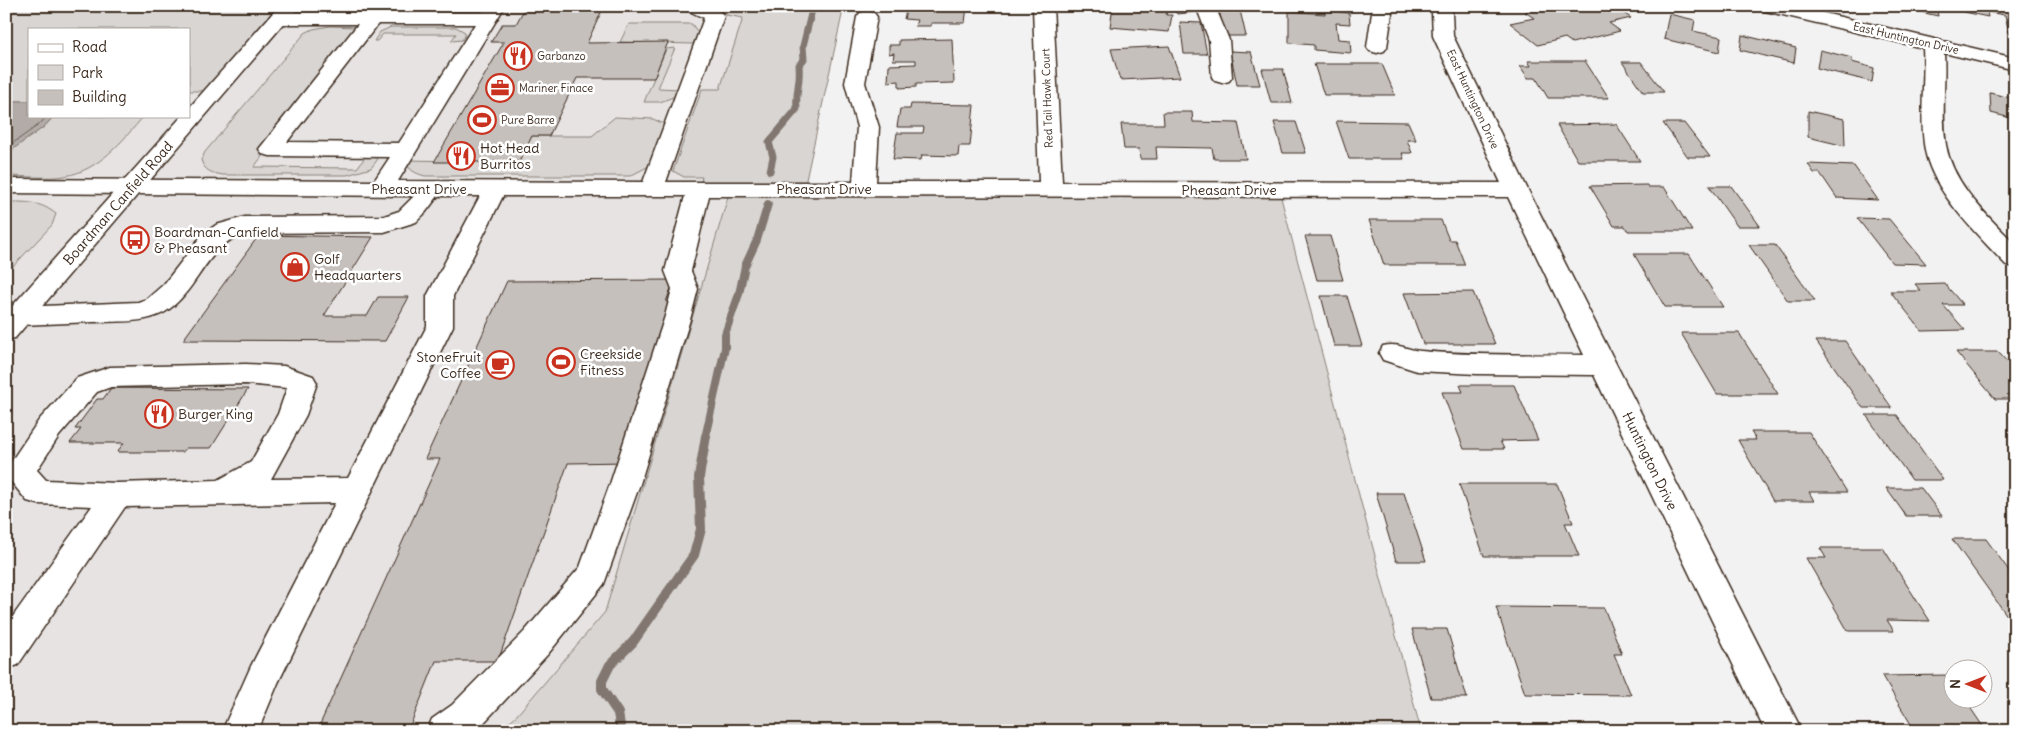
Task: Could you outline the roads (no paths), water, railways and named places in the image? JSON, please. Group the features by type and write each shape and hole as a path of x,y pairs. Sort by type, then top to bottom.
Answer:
{"street":[{"path":"652,189 714,16 694,6"},
{"name":"Red Tail Hawk Court","path":"1044,6 1051,189"},
{"path":"1205,6 1218,40 1222,77"},
{"path":"1376,47 1383,6"},
{"name":"East Huntington Drive","path":"1444,6 1442,13 1443,36 1516,190"},
{"name":"East Huntington Drive","path":"1768,6 2015,64"},
{"path":"284,12 492,12"},
{"name":"Boardman Canfield Road","path":"13,323 284,12"},
{"path":"377,12 270,149 405,150"},
{"path":"381,189 492,12"},
{"path":"864,189 868,127 855,83 867,17"},
{"path":"1934,45 1935,146 1940,164 1952,186 1966,205 2015,259"},
{"name":"Pheasant Drive","path":"6,186 381,189 1516,190"},
{"path":"13,323 141,311 156,305 173,290 211,242 225,231 245,225 384,224 399,221 407,218 418,208 432,189"},
{"path":"240,731 266,671 440,326 440,296 495,189"},
{"path":"446,731 465,717 536,643 593,574 625,484 678,316 685,289 678,271 699,189"},
{"name":"Huntington Drive","path":"1516,190 1784,731"},
{"path":"1393,353 1417,361 1477,364 1603,365"},
{"path":"222,492 262,470 292,416 303,383 284,376 246,374 110,377 87,385 49,428 20,471 38,492 117,495 358,490"},
{"path":"6,654 117,495"}],"water":[{"path":"6,101 28,101 28,118 52,118 44,127 6,154"}],"waterway":[{"path":"770,171 773,157 769,142 797,109 799,65 804,59 803,46 813,6"},
{"path":"705,438 725,348 725,334 739,294 745,266 757,240 768,204"},
{"path":"621,731 618,713 602,689 602,681 610,665 633,642 694,555 701,529 699,477 706,436"}],"place":[{"name":"Garbanzo","path":"518,56"},
{"name":"Mariner Finace","path":"500,88"},
{"name":"Pure Barre","path":"482,120"},
{"name":"Hot Head Burritos","path":"461,156"},
{"name":"Boardman-Canfield & Pheasant","path":"135,240"},
{"name":"Golf Headquarters","path":"295,267"},
{"name":"Creekside Fitness","path":"561,362"},
{"name":"StoneFruit Coffee","path":"500,365"},
{"name":"Burger King","path":"159,414"}]}
